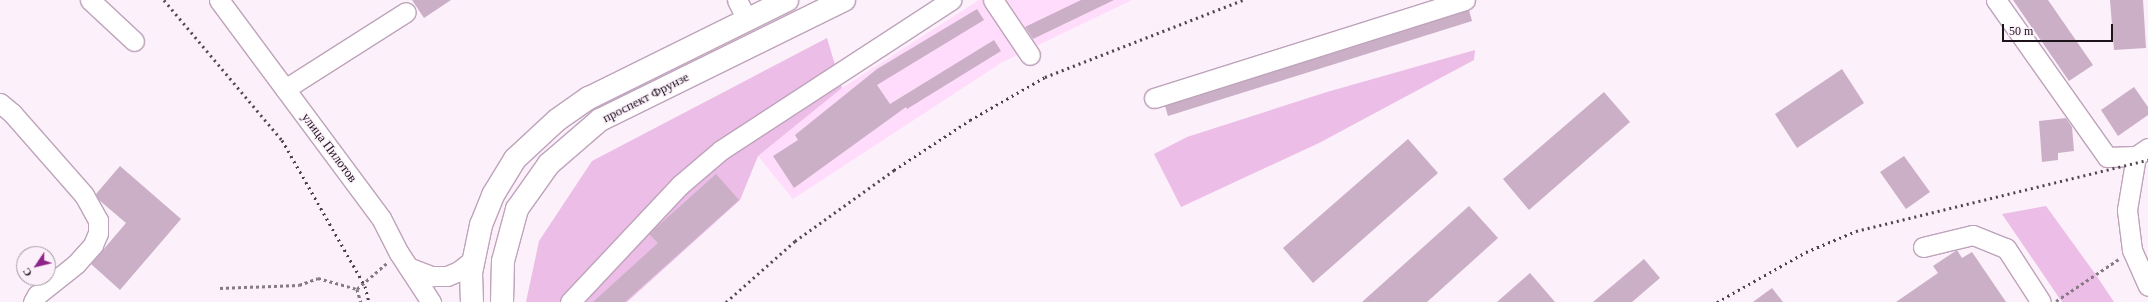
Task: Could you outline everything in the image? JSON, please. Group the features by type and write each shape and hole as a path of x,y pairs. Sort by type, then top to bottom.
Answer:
{"main road":[{"name":"проспект Фрунзе","path":"472,302 471,273 481,225 493,196 515,159 557,120 589,98 787,0"},
{"name":"проспект Фрунзе","path":"502,302 503,262 517,209 549,164 600,120 844,0"}],"street":[{"path":"90,0 134,41"},
{"name":"улица Пилотов","path":"219,0 381,218 403,260 432,302"},
{"path":"737,0 747,20"},
{"path":"570,302 680,185 721,150 951,0"},
{"path":"993,0 1030,55"},
{"path":"1154,98 1465,0"},
{"path":"1996,0 2107,157 2142,152 2140,179 2127,210 2132,250 2148,286"},
{"path":"285,89 406,12"},
{"path":"0,103 12,113 84,195 98,220 98,233 93,245 76,264 37,295 34,302"},
{"path":"1923,247 1973,235 2006,248 2040,302"},
{"path":"403,260 432,276 447,276 460,271 474,259"}],"path":[{"path":"2060,299 2132,250"},
{"path":"220,288 299,285 318,278 357,289 403,260"},
{"path":"357,289 361,302"}],"shaded area":[{"path":"979,0 1132,0 1001,63 793,199 758,156 842,88"},
{"path":"827,38 842,88 758,156 740,200 627,302 526,302 539,241 592,161"},
{"path":"1475,50 1474,60 1319,143 1181,207 1154,154 1187,137 1327,92"},
{"path":"2046,206 2114,302 2062,302 2002,214"}],"building":[{"path":"412,0 451,0 424,18"},
{"path":"1081,0 1114,0 1033,39 1025,27"},
{"path":"2013,0 2048,0 2093,65 2069,81"},
{"path":"2110,0 2143,0 2146,48 2114,50"},
{"path":"977,9 984,20 877,85 890,104 994,40 1001,51 907,109 906,107 794,188 773,156 798,140 795,135 877,69"},
{"path":"1469,10 1472,21 1168,116 1165,106"},
{"path":"1842,69 1864,103 1797,148 1775,114"},
{"path":"2134,87 2148,107 2148,115 2118,136 2101,110"},
{"path":"1604,92 1630,122 1529,210 1503,179"},
{"path":"2066,118 2072,127 2074,151 2058,153 2058,160 2042,162 2039,121"},
{"path":"1408,139 1438,173 1313,283 1283,248"},
{"path":"1904,156 1930,192 1906,209 1880,172"},
{"path":"120,166 181,219 120,290 91,264 126,223 99,200 96,194"},
{"path":"716,174 739,200 625,302 593,302 658,243 649,234"},
{"path":"1469,206 1498,238 1427,302 1362,302"},
{"path":"1957,250 1962,258 1972,252 2006,302 1896,302 1938,273 1933,266"},
{"path":"1644,259 1660,278 1632,302 1593,302"},
{"path":"1530,273 1555,302 1497,302"},
{"path":"1772,288 1783,302 1753,302"}],"railway":[{"path":"164,0 282,140 365,286 369,302"},
{"path":"726,302 795,241 894,170 970,120 1045,77 1242,0"},
{"path":"1717,302 1806,252 1856,231 2148,160"}]}
